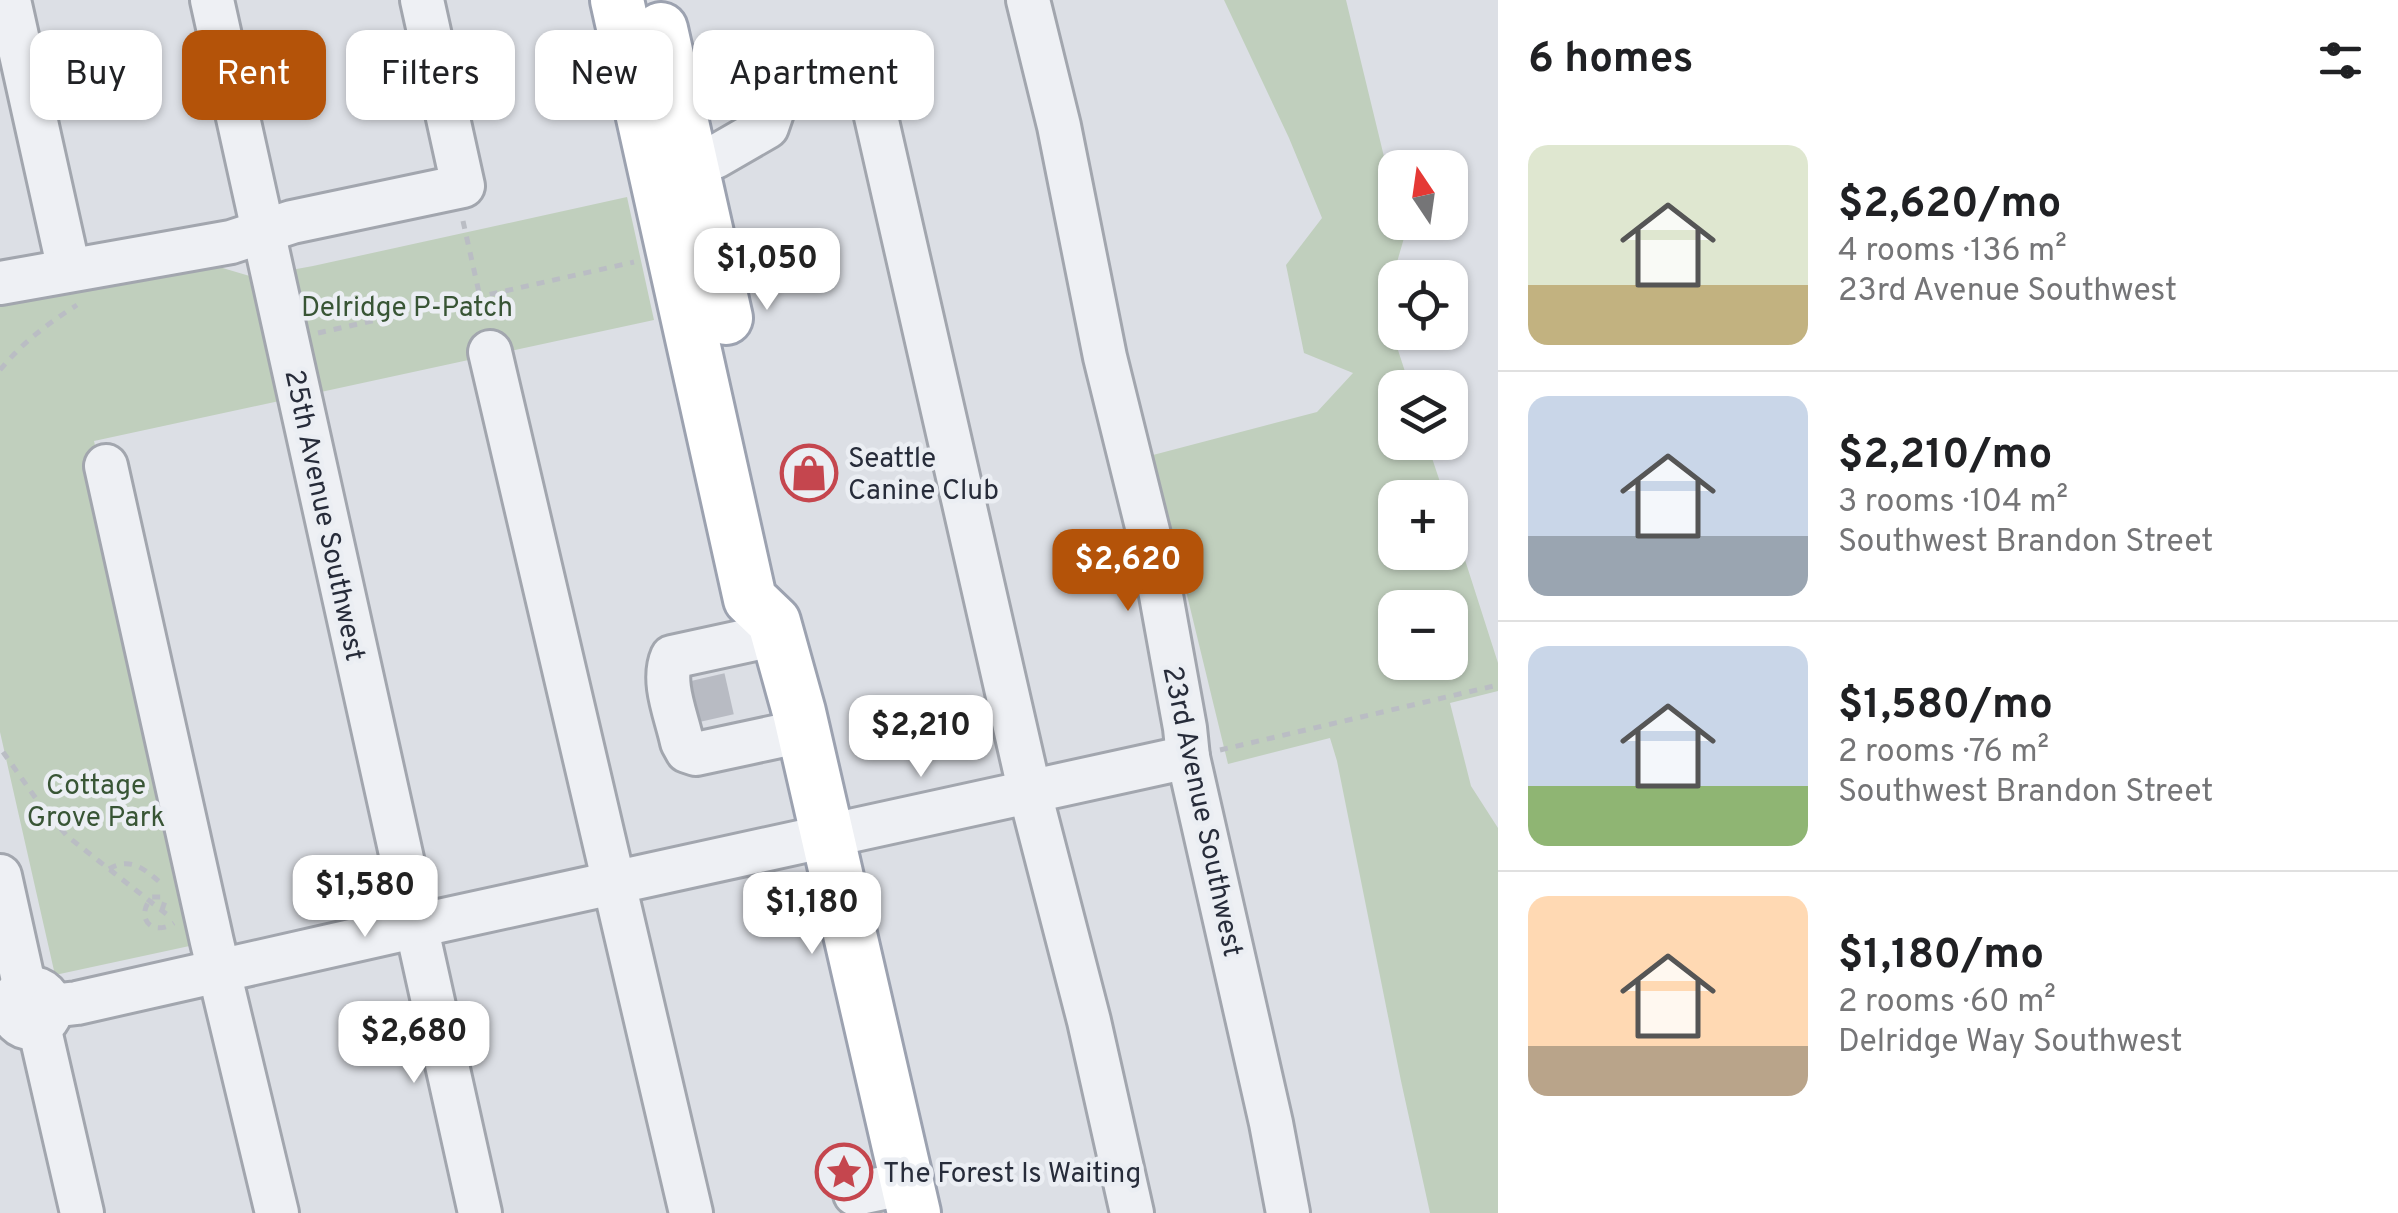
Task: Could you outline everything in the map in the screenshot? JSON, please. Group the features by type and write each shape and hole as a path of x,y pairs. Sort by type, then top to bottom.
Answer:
{"main road":[{"path":"617,0 674,167 785,588 776,628 910,1198"},
{"path":"655,0 674,167"}],"street":[{"path":"9,0 77,285"},
{"name":"25th Avenue Southwest","path":"212,0 480,1213"},
{"path":"0,283 77,285 292,222 463,202 422,0"},
{"name":"23rd Avenue Southwest","path":"1028,0 1059,126 1105,357 1153,551 1188,757 1288,1213"},
{"path":"674,167 716,157 767,127 778,95 800,82 851,83 872,98 1030,793 1089,1021 1132,1213"},
{"path":"490,352 692,1213"},
{"path":"106,466 277,1213"},
{"path":"776,628 711,663 672,658 668,678 679,726 687,751 696,754 727,733 803,731"},
{"path":"25,1009 77,1002 1188,757"},
{"path":"0,876 25,1009 82,1213"},
{"path":"855,1194 910,1198"}],"path":[{"path":"463,202 480,297"},
{"path":"327,331 647,260"},
{"path":"0,370 77,285"},
{"path":"1188,757 1498,685"},
{"path":"3,752 67,836 177,920 172,926 154,927 146,922 144,913 149,900"},
{"path":"108,869 118,864 135,864 166,887"}],"green space":[{"path":"1224,0 1346,0 1382,150 1378,150 1378,240 1403,240 1398,260 1378,260 1378,350 1398,350 1404,370 1378,370 1378,460 1433,460 1439,480 1378,480 1378,570 1468,569 1498,663 1498,691 1450,703 1471,786 1498,828 1498,1213 1430,1213 1330,738 1228,764 1153,455 1317,412 1353,373 1304,353 1286,265 1322,218"},
{"path":"627,197 654,320 94,441 208,942 55,975 0,732 0,296 199,261 253,277"}],"tunnel":[{"path":"704,678 714,722"}],"place":[{"name":"Seattle Canine Club","path":"809,473"},
{"name":"The Forest Is Waiting","path":"844,1172"}],"park label":[{"name":"Delridge P-Patch","path":"407,306"},
{"name":"Cottage Grove Park","path":"96,800"}]}
